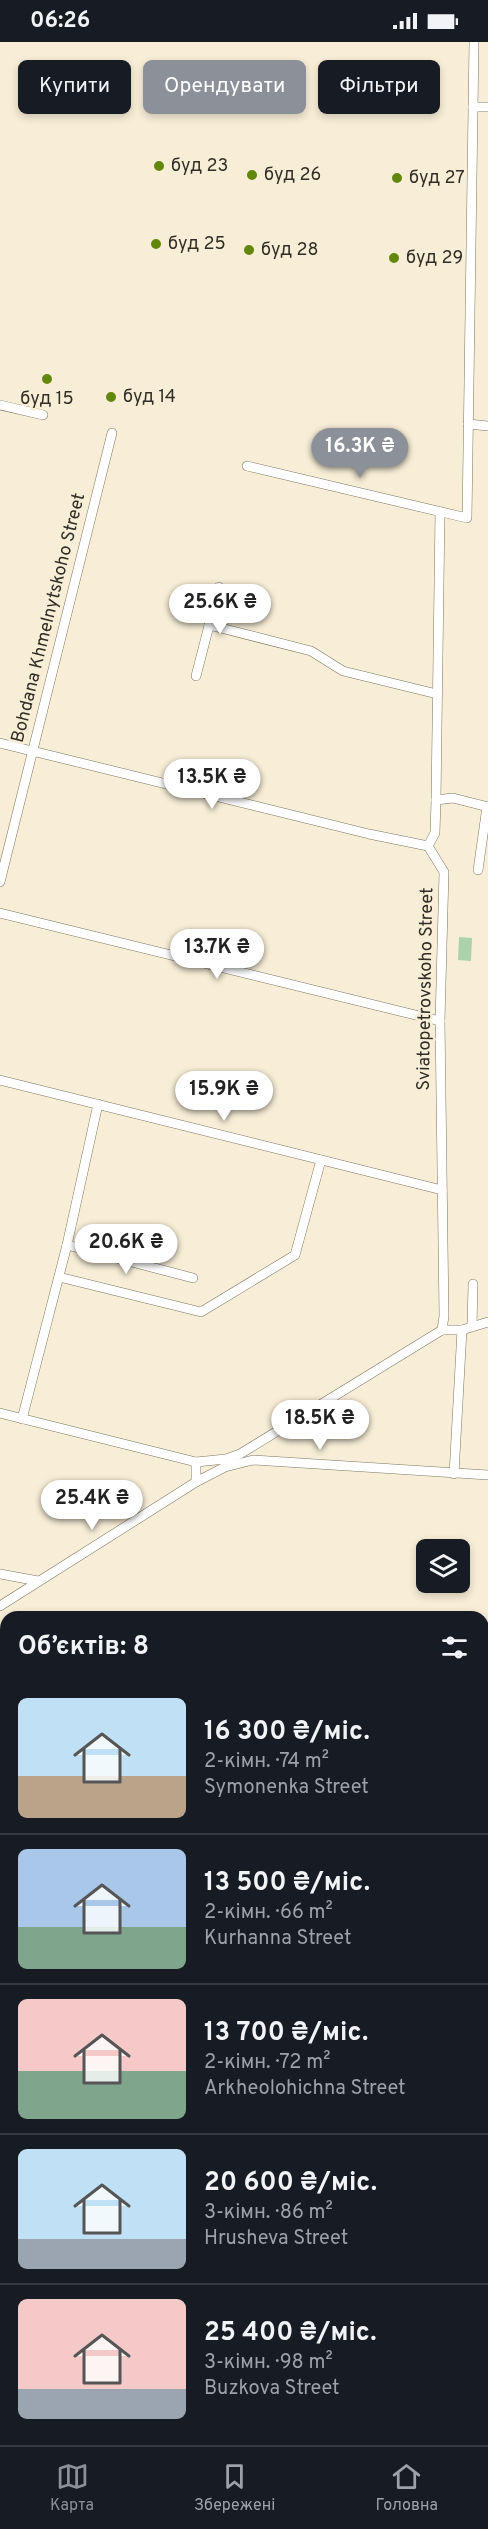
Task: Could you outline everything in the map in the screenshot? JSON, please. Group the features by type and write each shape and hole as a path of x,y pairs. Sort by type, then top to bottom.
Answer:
{"street":[{"path":"247,466 467,518 474,42"},
{"path":"473,107 488,107"},
{"path":"0,405 43,415"},
{"path":"468,424 488,426"},
{"name":"Bohdana Khmelnytskoho Street","path":"0,882 112,433"},
{"path":"0,743 369,834 428,846 435,833 440,512"},
{"path":"196,676 219,587"},
{"path":"209,626 311,651 343,671 437,694"},
{"path":"436,800 453,798 488,807 478,870"},
{"name":"Sviatopetrovskoho Street","path":"428,846 444,872 441,1021 444,1316 442,1330"},
{"path":"0,913 441,1021"},
{"path":"0,1080 442,1190"},
{"path":"22,1419 67,1245 98,1104"},
{"path":"58,1277 201,1311 295,1256 321,1160"},
{"path":"67,1245 193,1278"},
{"path":"472,1326 473,1284"},
{"path":"0,1413 196,1462 226,1460 240,1454 442,1330 462,1330 488,1322"},
{"path":"454,1474 462,1330"},
{"path":"0,1606 196,1482 225,1467 253,1460 488,1475"},
{"path":"196,1462 196,1482"},
{"path":"0,1574 38,1581"}],"green space":[{"path":"459,937 472,938 471,961 458,960"}],"place":[{"name":"буд 23","path":"159,166"},
{"name":"буд 26","path":"252,175"},
{"name":"буд 27","path":"397,178"},
{"name":"буд 25","path":"156,244"},
{"name":"буд 28","path":"249,250"},
{"name":"буд 29","path":"394,258"},
{"name":"буд 15","path":"47,379"},
{"name":"буд 14","path":"111,397"}]}
